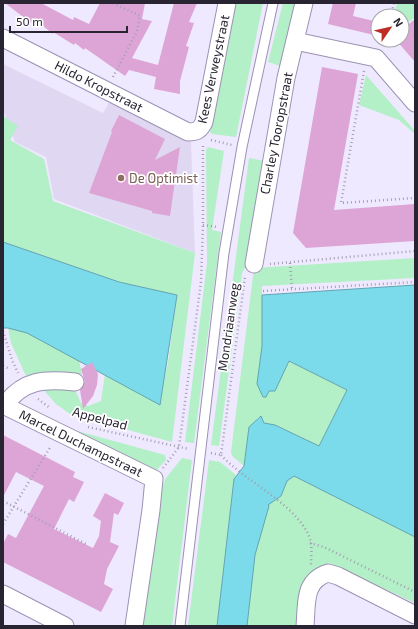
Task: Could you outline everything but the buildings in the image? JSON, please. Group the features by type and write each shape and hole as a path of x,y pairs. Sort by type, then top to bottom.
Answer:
{"street":[{"name":"Kees Verweystraat","path":"199,135 204,122 227,3"},
{"name":"Charley Tooropstraat","path":"254,264 272,152 304,3"},
{"name":"Hildo Kropstraat","path":"3,38 188,132 199,135"},
{"path":"295,41 376,58 415,103"},
{"name":"Marcel Duchampstraat","path":"75,382 53,380 34,382 25,386 11,396 3,406 154,479 151,510 134,626"},
{"path":"305,626 311,584 316,578 328,573 338,576 415,615"},
{"path":"3,594 65,626"}],"lane":[{"path":"180,626 202,451 224,253 242,147 273,3"}],"path":[{"path":"106,90 137,31 140,16 113,3"},
{"path":"376,58 365,67 340,203 415,198"},
{"path":"154,479 179,447 200,282 203,225 199,135"},
{"path":"203,225 219,228"},
{"path":"254,264 290,263 415,251"},
{"path":"290,263 292,290"},
{"name":"Mondriaanweg","path":"221,455 246,270 254,264"},
{"path":"263,291 415,282"},
{"path":"3,331 15,367 25,386 52,410"},
{"path":"3,366 10,369"},
{"name":"Appelpad","path":"81,425 221,455"},
{"path":"3,524 60,433"},
{"path":"221,455 229,464 286,507 304,526 310,543 311,584"},
{"path":"3,501 86,544"},
{"path":"310,543 324,547 415,592"}],"shaded area":[{"name":"De Optimist","path":"3,64 103,113 111,99 191,142 195,253 54,199 46,157 15,142 3,110"}],"green space":[{"path":"234,3 263,3 236,137 212,134 210,132"},
{"path":"283,3 295,3 280,66 268,62"},
{"path":"397,3 415,3 415,17 410,21 410,8 396,8"},
{"path":"366,75 415,131 415,134 399,120 359,105"},
{"path":"3,116 18,126 10,140 44,159 53,201 195,253 172,442 70,414 56,404 40,386 73,386 81,403 88,406 101,401 105,374 160,404 169,356 177,295 119,282 3,242"},
{"path":"208,147 224,151 212,230 221,232 194,443 185,442 207,263 206,150"},
{"path":"249,158 265,161 247,264 242,273 219,446 211,445"},
{"path":"415,258 415,278 262,286 262,346 257,384 266,396 269,391 275,391 289,361 347,390 319,446 275,425 264,423 258,417 256,422 249,427 244,466 232,456 231,452 254,268"},
{"path":"8,328 27,333 79,360 82,374 43,372 26,376 11,343"},
{"path":"70,429 165,455 166,460 153,474"},
{"path":"182,458 192,460 172,626 140,626 156,501 166,478"},
{"path":"209,460 220,462 236,475 234,479 217,626 188,626"},
{"path":"294,476 415,537 415,603 329,563 315,571 299,626 247,626 255,555 267,505 281,496 287,481"}],"water":[{"path":"3,242 119,282 177,295 160,405 27,333 3,328"},
{"path":"415,285 415,537 294,476 287,481 281,496 268,505 269,506 255,555 247,626 217,626 234,479 244,466 249,427 261,416 264,423 275,425 319,446 347,390 289,361 275,391 269,391 266,397 263,397 257,384 262,346 262,295"}],"place":[{"name":"De Optimist","path":"121,178"}]}
